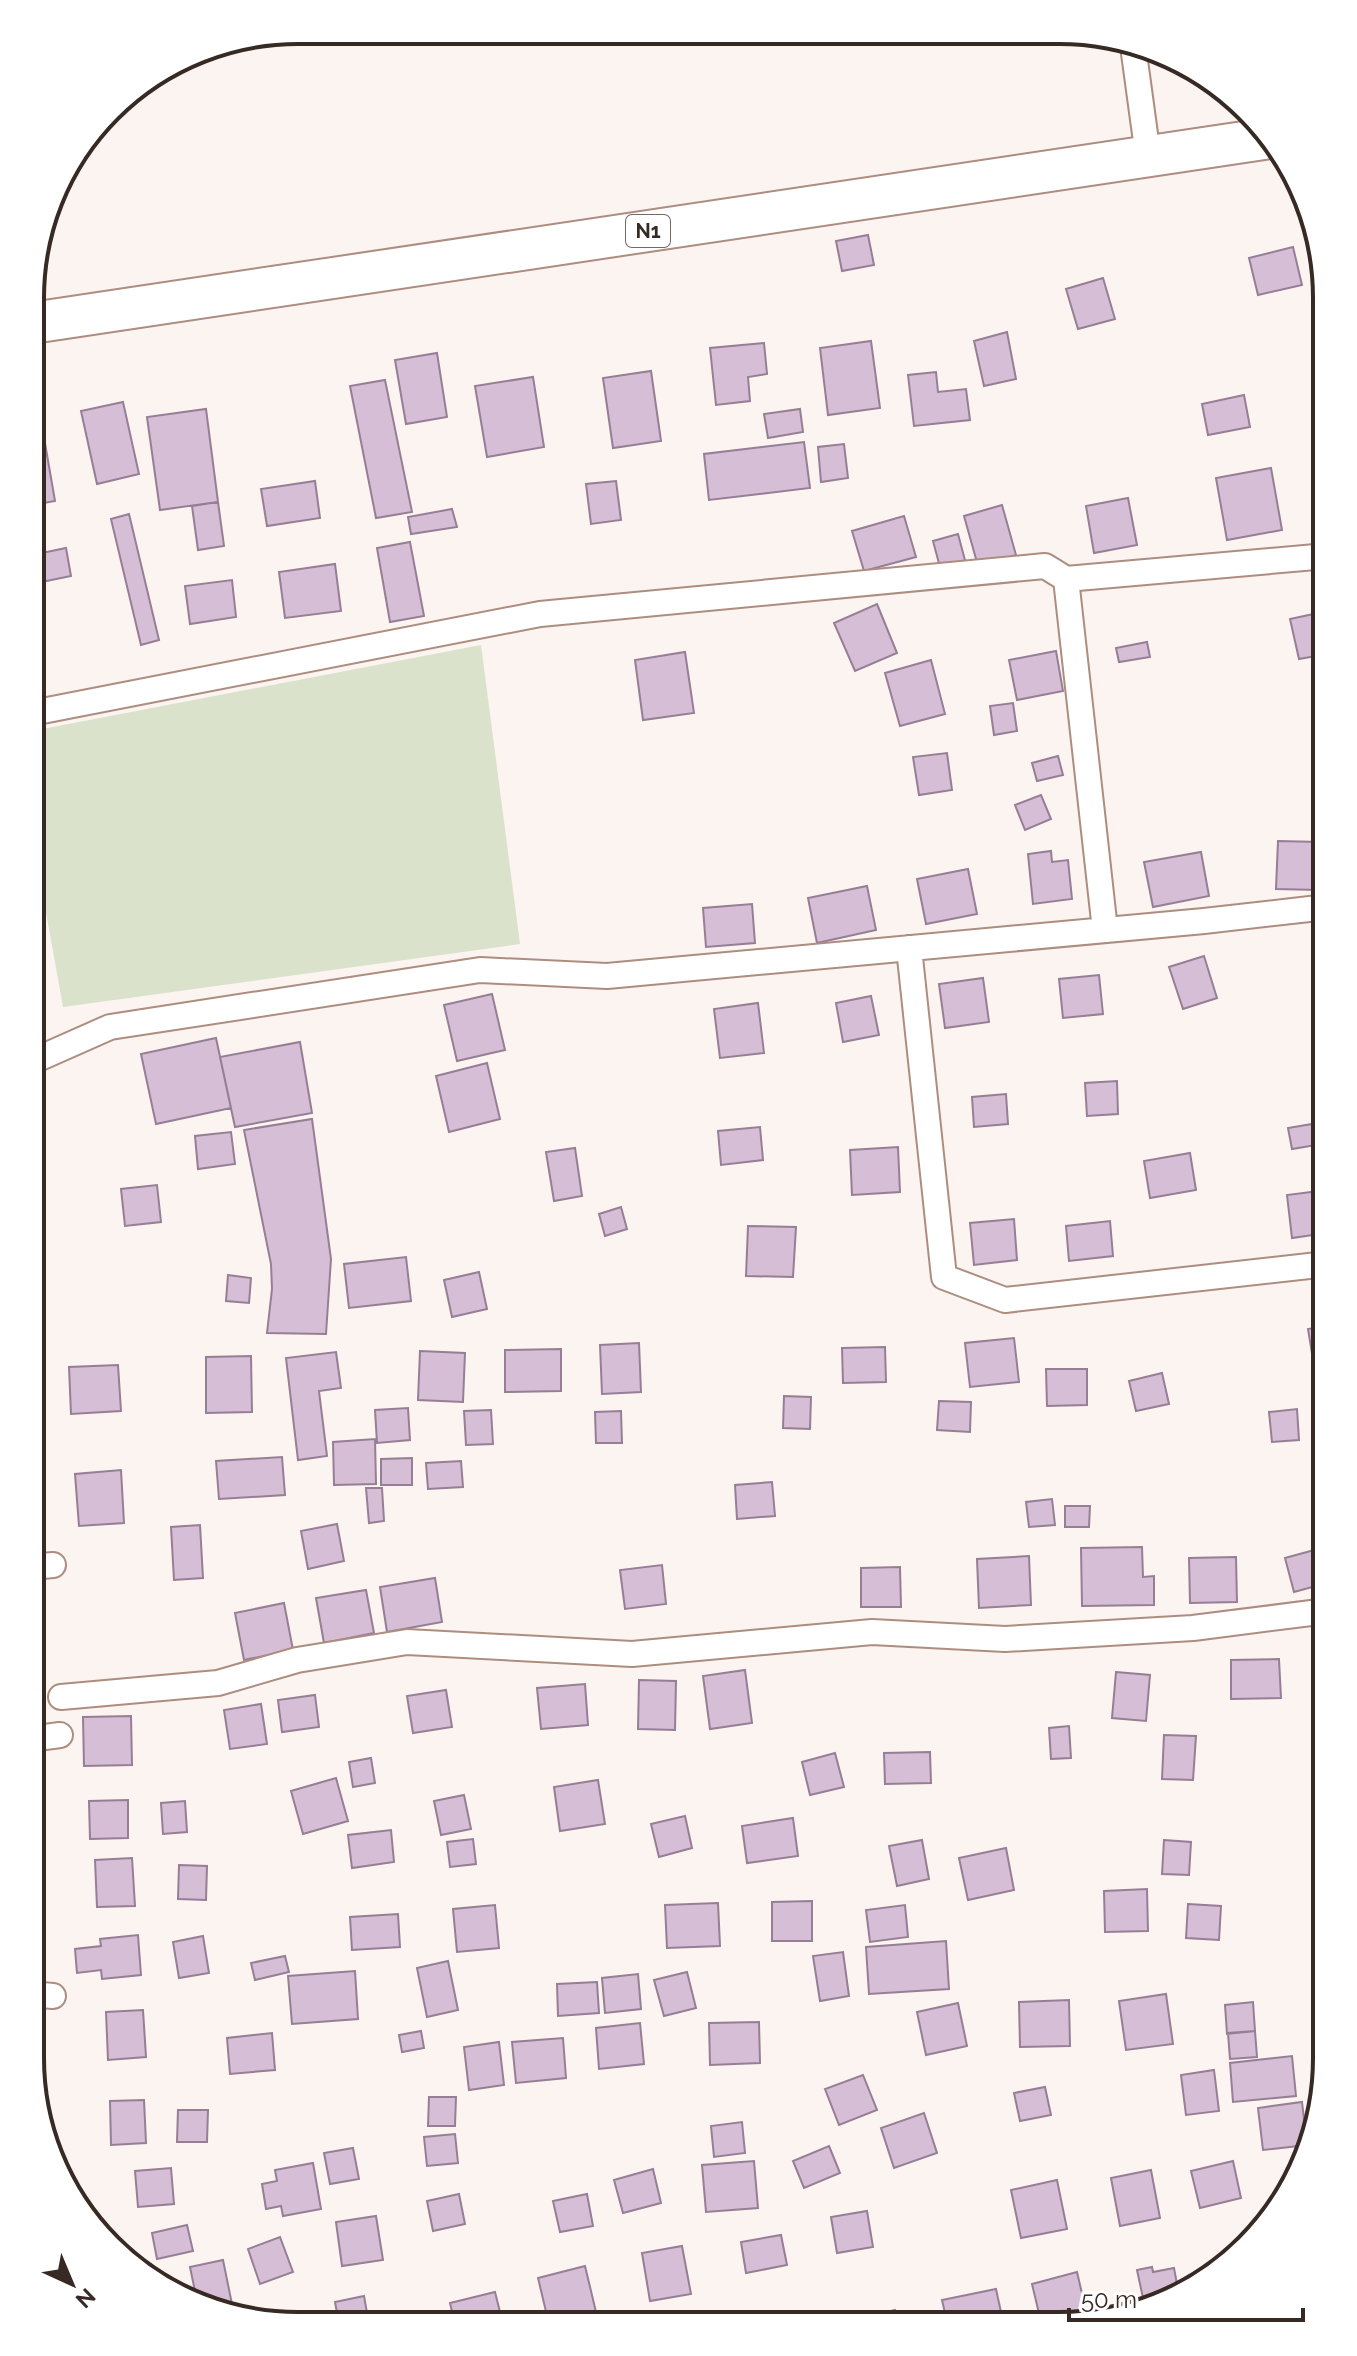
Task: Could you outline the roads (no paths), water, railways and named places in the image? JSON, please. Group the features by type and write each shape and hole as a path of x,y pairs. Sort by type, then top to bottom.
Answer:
{"highway":[{"name":"N1","path":"44,321 1258,140"}],"street":[{"path":"1134,56 1148,156"},
{"path":"44,711 540,614 1045,566 1066,579 1313,557"},
{"path":"1066,579 1105,930"},
{"path":"44,1056 110,1027 480,970 607,976 1313,908"},
{"path":"909,948 944,1277 1005,1300 1312,1266"},
{"path":"61,1697 218,1683 297,1660 407,1642 632,1654 872,1632 1005,1639 1178,1629 1312,1613"},
{"path":"44,1737 60,1735"}]}
